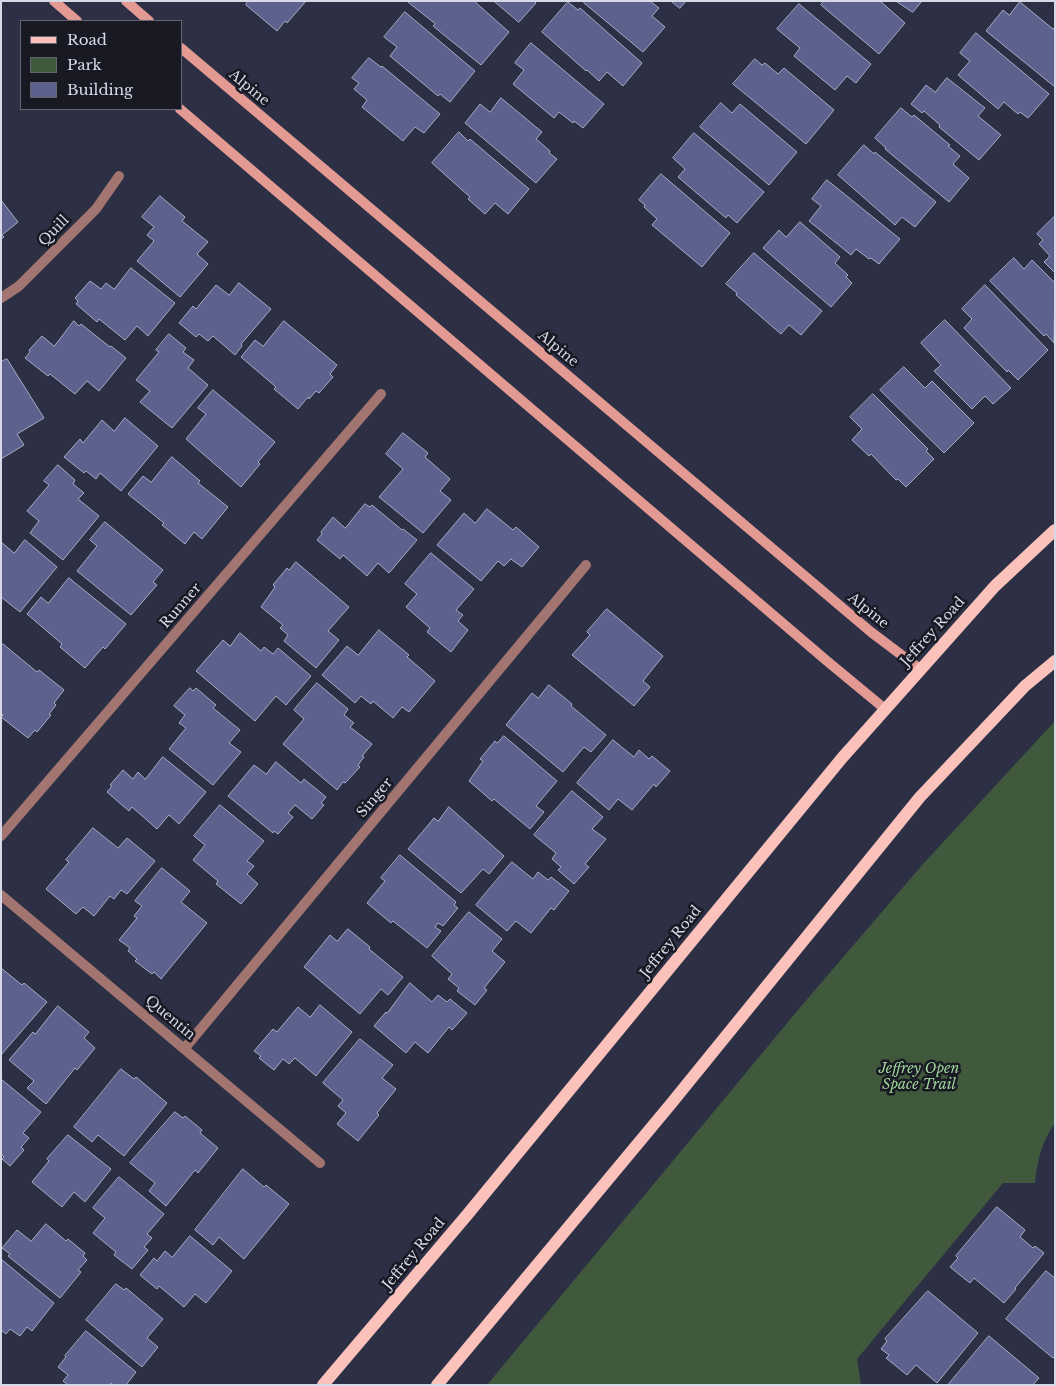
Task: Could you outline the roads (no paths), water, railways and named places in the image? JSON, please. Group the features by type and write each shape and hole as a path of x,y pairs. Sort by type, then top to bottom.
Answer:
{"main road":[{"name":"Jeffrey Road","path":"324,1385 467,1215 842,758 920,668 995,586 1055,530"},
{"path":"437,1385 670,1105 920,797 1025,686 1055,661"}],"street":[{"path":"54,1 76,20"},
{"path":"126,1 149,20"},
{"name":"Alpine","path":"182,49 870,632 920,668"},
{"path":"181,110 885,709"},
{"name":"Quill","path":"1,298 19,286 96,209 119,176"},
{"name":"Runner","path":"1,836 381,394"},
{"name":"Singer","path":"184,1049 586,565"},
{"name":"Quentin","path":"1,895 320,1162"}],"park label":[{"name":"Jeffrey Open Space Trail","path":"919,1078"}]}
